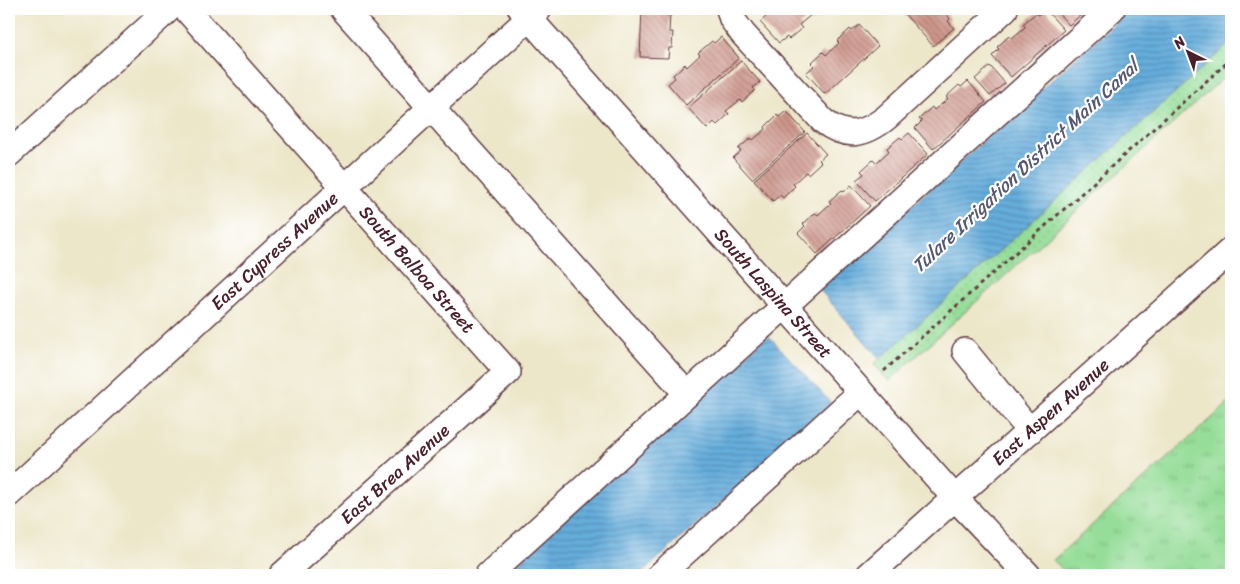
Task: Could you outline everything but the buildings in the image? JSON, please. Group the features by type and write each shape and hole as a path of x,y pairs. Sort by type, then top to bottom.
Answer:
{"street":[{"path":"9,154 169,9"},
{"name":"South Balboa Street","path":"186,9 508,372"},
{"path":"343,9 687,394"},
{"path":"729,9 732,19 743,34 823,122 838,131 856,133 876,126 1005,9"},
{"path":"488,575 1112,9"},
{"name":"East Cypress Avenue","path":"9,494 431,108 530,12"},
{"name":"South Laspina Street","path":"530,12 804,330 955,498 1028,575"},
{"name":"East Aspen Avenue","path":"869,575 1231,250"},
{"path":"965,350 1030,431"},
{"name":"East Brea Avenue","path":"282,575 508,372"},
{"path":"660,575 861,392"}],"path":[{"path":"884,371 1231,59"}],"green space":[{"path":"1231,42 1231,71 889,381 874,364"},
{"path":"1231,401 1231,575 1068,575 1053,560"}],"water":[{"name":"Tulare Irrigation District Main Canal","path":"1130,9 1231,9 1231,42 880,359 819,289"},
{"path":"768,335 831,403 640,575 504,575"}]}
